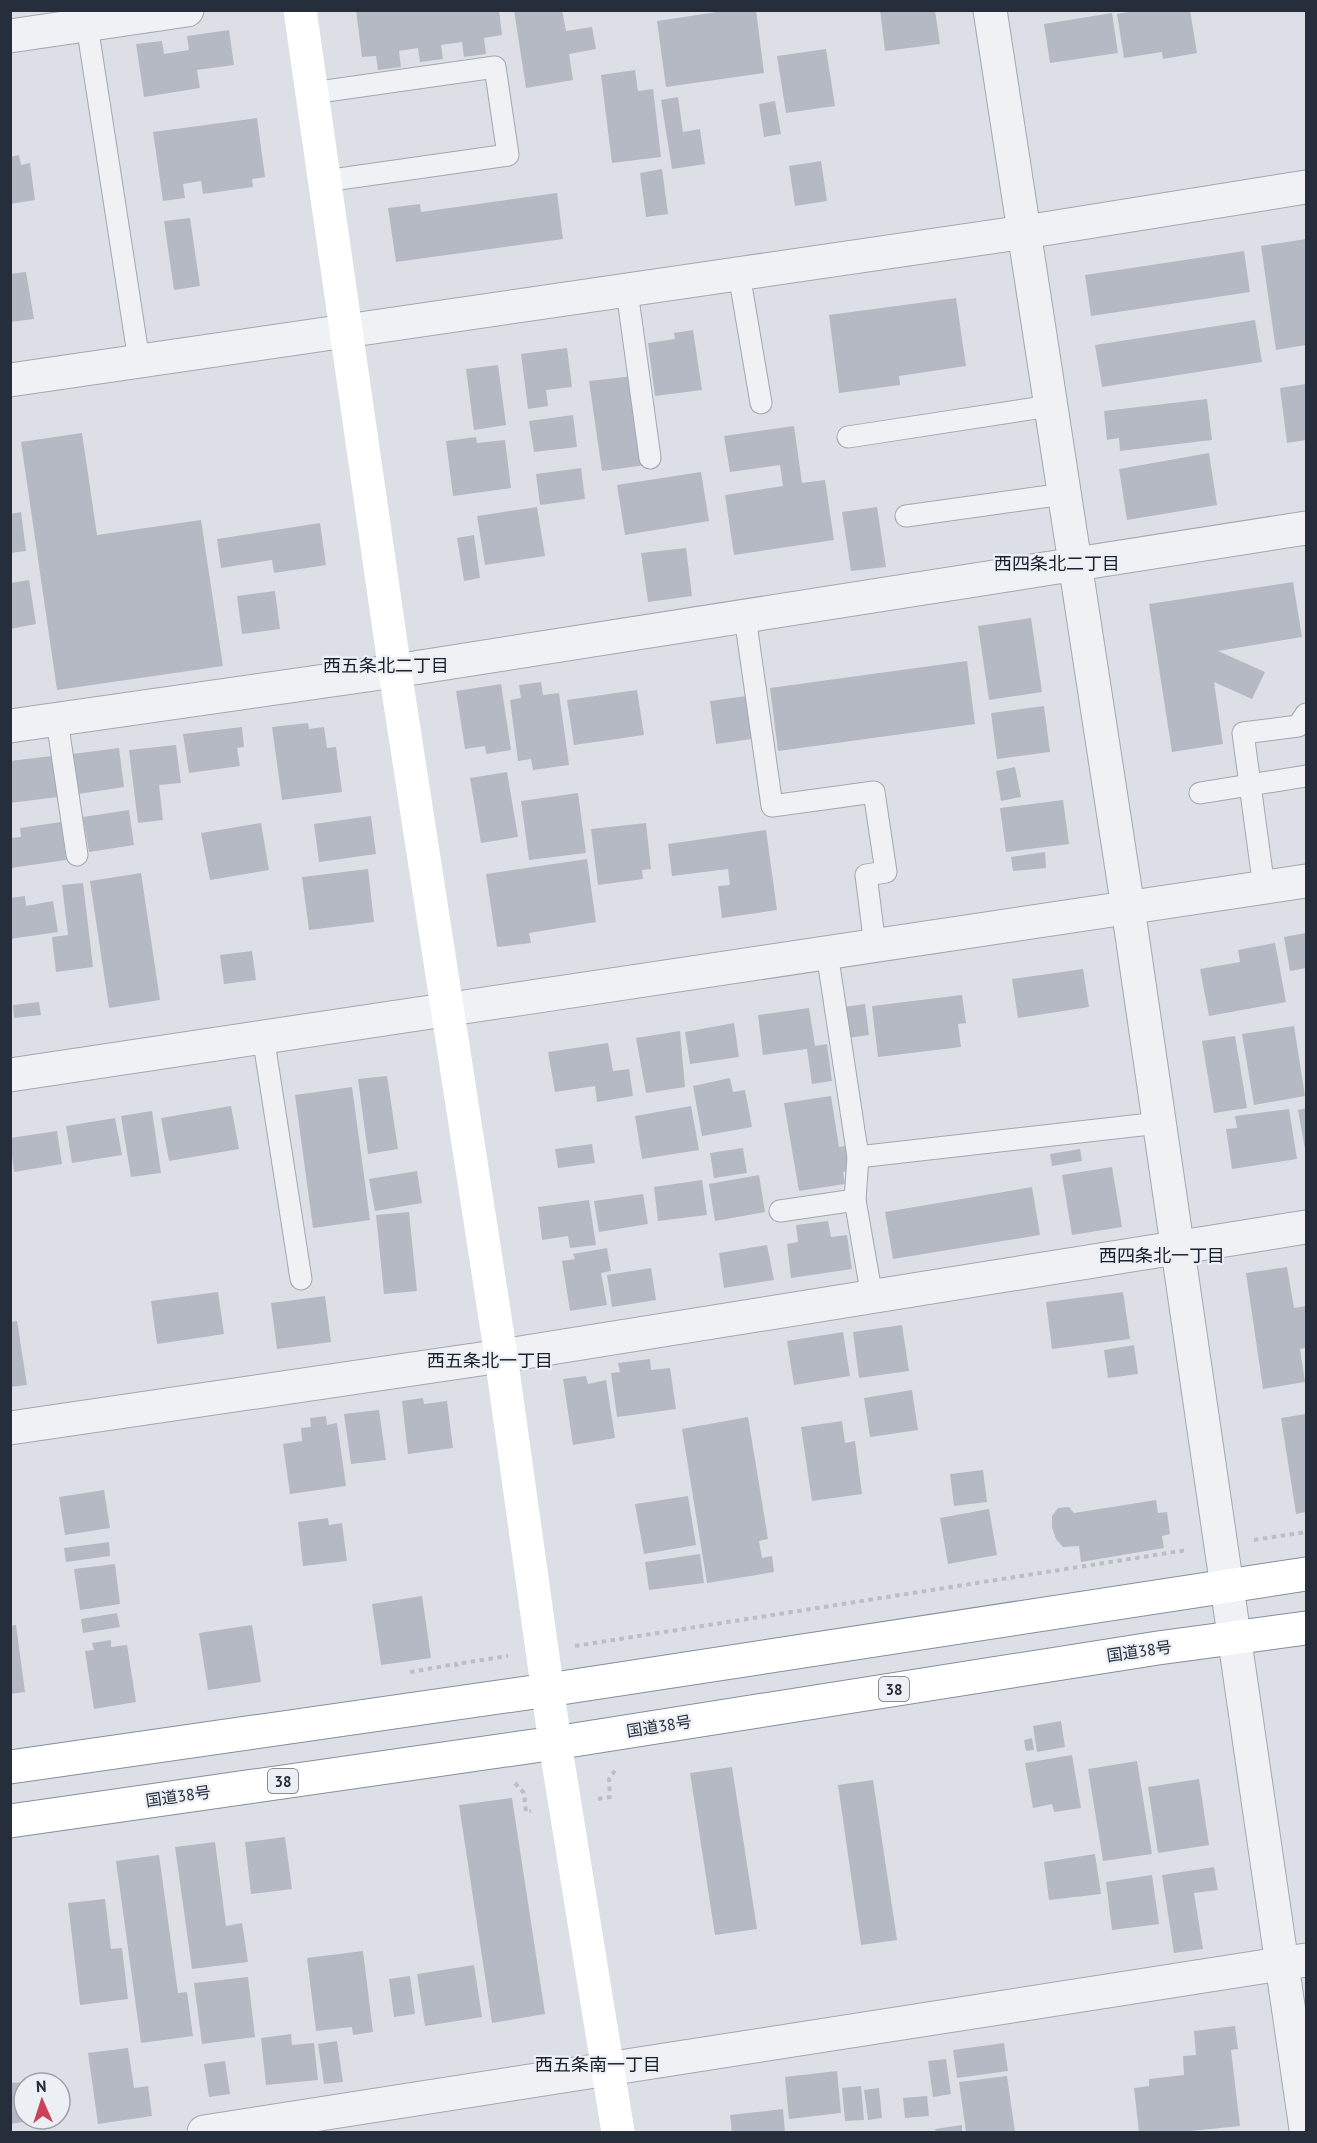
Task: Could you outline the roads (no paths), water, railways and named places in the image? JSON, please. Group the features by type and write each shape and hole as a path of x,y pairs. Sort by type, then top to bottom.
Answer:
{"main road":[{"path":"300,10 395,671 501,1356 555,1743 618,2133"},
{"path":"10,1767 548,1690 1306,1574"},
{"name":"国道38号","path":"10,1821 555,1743 1158,1648 1306,1628"}],"street":[{"path":"10,36 188,10"},
{"path":"990,10 1128,908 1234,1639 1294,1962 1306,2129"},
{"path":"10,380 1025,232 1306,187"},
{"path":"10,726 395,671 1306,528"},
{"path":"10,1075 1306,881"},
{"path":"10,1428 501,1356 1306,1227"},
{"path":"204,2133 1294,1962"}],"lane":[{"path":"87,25 139,361"},
{"path":"312,93 495,66 497,78 507,155 325,182"},
{"path":"739,274 761,403"},
{"path":"627,291 651,458"},
{"path":"848,437 1050,406"},
{"path":"906,516 1064,494"},
{"path":"746,617 772,806 874,792 885,872 866,875 875,946"},
{"path":"1264,888 1243,733 1298,726 1306,714"},
{"path":"57,720 77,855"},
{"path":"1200,793 1306,776"},
{"path":"827,953 858,1157 855,1200 872,1297"},
{"path":"263,1036 301,1279"},
{"path":"858,1157 1159,1123"},
{"path":"780,1211 855,1200"}],"district":[{"name":"西四条北二丁目","path":"1057,563"},
{"name":"西五条北二丁目","path":"386,665"},
{"name":"西四条北一丁目","path":"1162,1255"},
{"name":"西五条北一丁目","path":"490,1360"},
{"name":"西五条南一丁目","path":"598,2064"}]}
